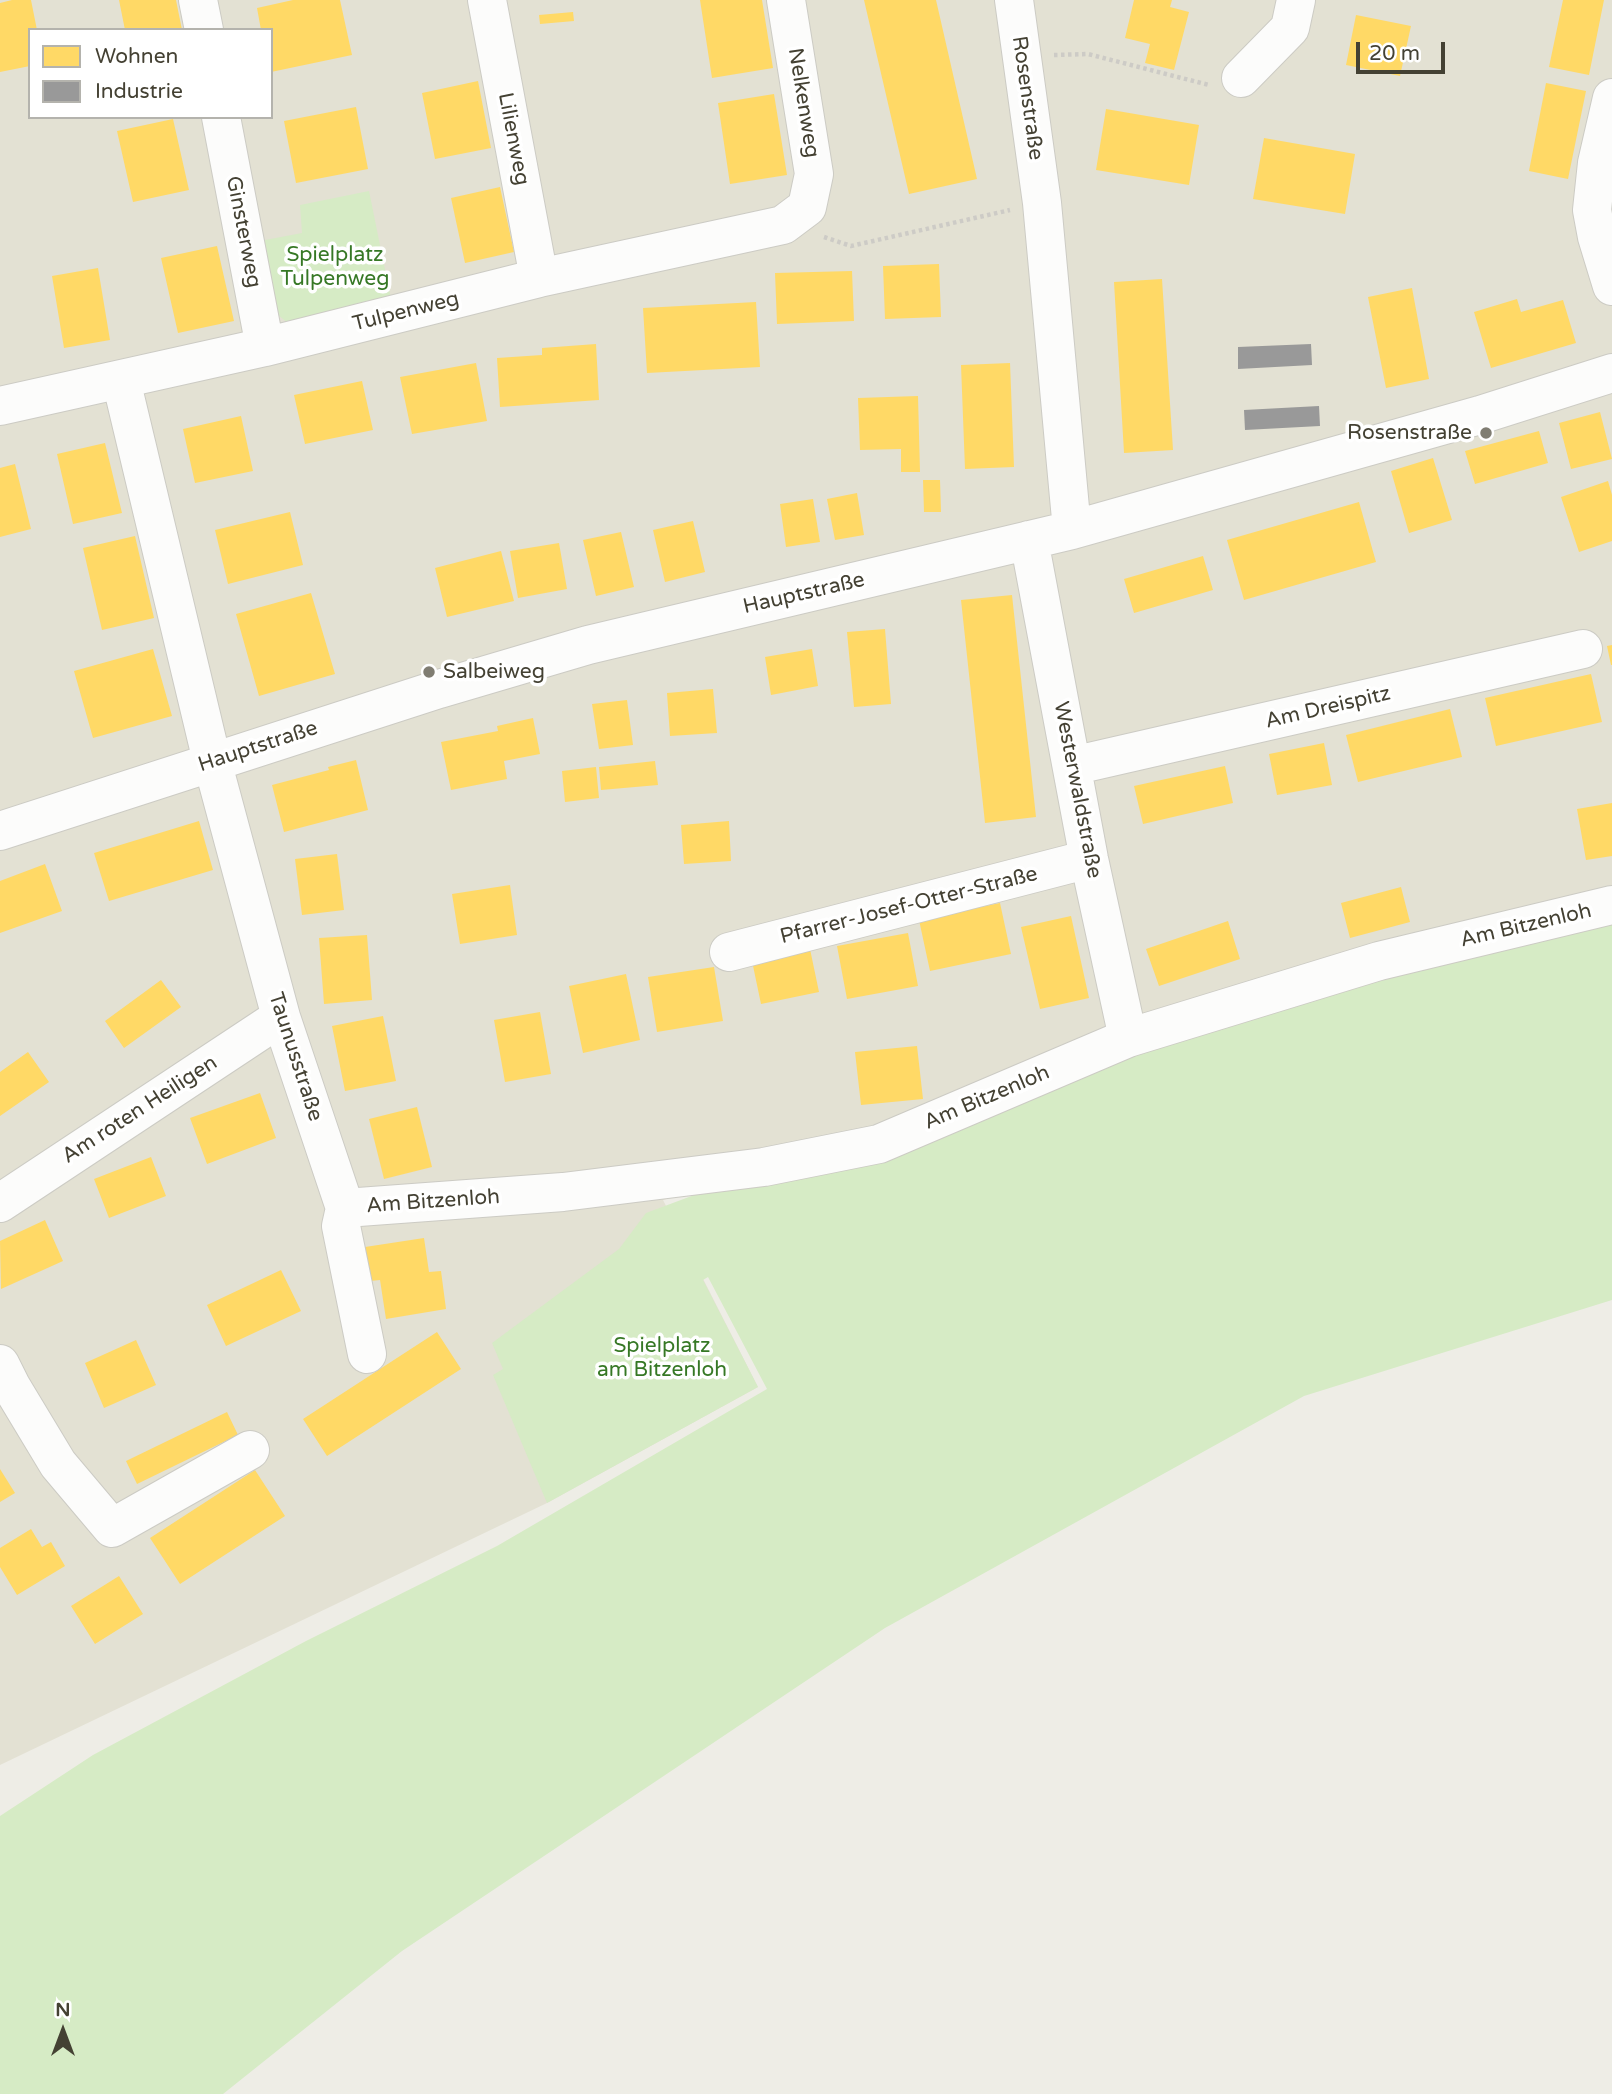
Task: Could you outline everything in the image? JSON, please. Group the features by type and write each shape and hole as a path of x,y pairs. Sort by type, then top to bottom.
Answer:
{"street":[{"path":"198,0 204,28"},
{"name":"Lilienweg","path":"487,0 539,278"},
{"name":"Nelkenweg","path":"786,0 814,174 795,216"},
{"name":"Rosenstraße","path":"1014,0 1042,203 1072,530"},
{"path":"1241,78 1290,28 1296,0"},
{"path":"1612,98 1597,163 1592,209 1597,237 1612,286"},
{"name":"Ginsterweg","path":"221,119 265,347"},
{"name":"Tulpenweg","path":"0,407 265,347 795,216"},
{"name":"Hauptstraße","path":"0,831 439,689 588,645 1072,530 1480,415 1612,373"},
{"path":"121,380 212,761"},
{"name":"Westerwaldstraße","path":"1029,540 1089,859 1128,1038"},
{"name":"Am Dreispitz","path":"1072,766 1583,649"},
{"name":"Taunusstraße","path":"212,761 281,1017 345,1208 341,1226 367,1354"},
{"name":"Pfarrer-Josef-Otter-Straße","path":"729,952 1089,859"},
{"name":"Am Bitzenloh","path":"345,1208 590,1189 764,1167 879,1144 1128,1038 1379,961 1612,905"},
{"name":"Am roten Heiligen","path":"0,1203 281,1017"},
{"path":"0,1364 58,1464 112,1528 250,1450"}],"path":[{"path":"1021,57 1088,54 1206,86 1241,78"},
{"path":"795,216 851,246 1042,203"}],"shaded area":[{"path":"0,0 1612,0 1612,905 663,1200 758,1387 547,1503 0,1765"}],"green space":[{"name":"Spielplatz Tulpenweg","path":"369,191 392,304 289,324 277,314 260,241 302,233 300,205"},
{"name":"Spielplatz am Bitzenloh","path":"1612,918 1612,1300 1304,1396 885,1628 402,1951 223,2094 0,2094 0,1816 93,1755 306,1641 497,1546 767,1389 708,1277 703,1280 758,1387 547,1503 493,1375 503,1369 492,1343 619,1249 646,1213 697,1194 1294,1000"}],"building: Wohnen":[{"path":"31,0 37,28 28,28 28,66 0,72 0,3"},
{"path":"119,0 176,0 182,28 125,28"},
{"path":"293,0 340,0 352,55 273,72 273,28 261,28 257,8"},
{"path":"700,0 762,0 773,68 712,78"},
{"path":"864,0 936,0 977,179 909,194"},
{"path":"1134,0 1172,0 1170,7 1189,12 1174,70 1145,63 1150,44 1125,38"},
{"path":"1563,0 1604,0 1589,75 1549,67"},
{"path":"573,12 574,21 540,24 539,15"},
{"path":"1356,15 1411,26 1400,76 1346,65"},
{"path":"478,81 491,148 435,159 422,93"},
{"path":"1546,83 1586,91 1568,179 1529,171"},
{"path":"774,94 787,175 730,184 718,103"},
{"path":"356,107 368,169 296,183 284,121"},
{"path":"1106,109 1199,125 1189,185 1096,170"},
{"path":"173,119 189,190 133,202 117,131"},
{"path":"1264,138 1355,154 1345,214 1253,199"},
{"path":"500,187 514,252 465,263 451,198"},
{"path":"217,246 234,321 178,333 161,258"},
{"path":"939,264 941,317 885,319 883,266"},
{"path":"98,268 110,340 64,348 52,276"},
{"path":"852,271 854,321 777,324 775,273"},
{"path":"1162,279 1173,450 1124,453 1114,282"},
{"path":"1412,288 1429,379 1386,388 1368,297"},
{"path":"1517,299 1521,312 1563,300 1576,343 1491,368 1474,312"},
{"path":"756,302 760,367 647,373 643,308"},
{"path":"596,344 599,400 500,407 497,358 542,355 542,348"},
{"path":"476,363 487,421 412,434 400,377"},
{"path":"1010,363 1014,467 965,469 961,365"},
{"path":"362,381 373,430 305,444 294,395"},
{"path":"918,396 920,472 901,472 901,449 860,450 858,398"},
{"path":"1600,412 1612,459 1571,469 1559,423"},
{"path":"241,416 253,471 195,483 183,429"},
{"path":"1539,431 1548,463 1475,484 1465,451"},
{"path":"105,443 122,513 73,524 57,454"},
{"path":"1433,458 1452,520 1409,533 1391,471"},
{"path":"15,464 31,529 0,537 0,468"},
{"path":"923,480 940,480 941,512 924,512"},
{"path":"1608,481 1612,495 1612,541 1579,552 1561,497"},
{"path":"857,493 864,535 835,540 827,499"},
{"path":"813,499 820,542 786,547 780,504"},
{"path":"1359,502 1376,562 1244,600 1227,540"},
{"path":"290,512 303,565 228,584 215,530"},
{"path":"693,521 705,572 665,582 653,530"},
{"path":"621,532 634,587 596,596 583,540"},
{"path":"135,536 154,618 102,630 83,548"},
{"path":"559,543 567,589 518,598 510,551"},
{"path":"501,551 514,601 447,617 435,568"},
{"path":"1203,556 1213,590 1134,613 1124,579"},
{"path":"311,593 335,674 259,696 236,614"},
{"path":"1012,595 1036,817 985,823 961,600"},
{"path":"885,629 891,704 854,707 847,632"},
{"path":"1612,645 1612,665 1611,665 1607,646"},
{"path":"153,649 172,716 93,738 74,671"},
{"path":"812,649 818,686 771,695 765,657"},
{"path":"1591,674 1602,722 1496,746 1485,698"},
{"path":"713,689 717,733 670,736 667,693"},
{"path":"627,700 633,745 599,749 592,704"},
{"path":"1450,709 1462,757 1358,782 1346,735"},
{"path":"533,718 540,754 504,761 507,779 451,790 441,742 498,731 497,726"},
{"path":"1324,743 1332,785 1277,795 1269,754"},
{"path":"356,760 368,810 284,832 272,785"},
{"path":"655,761 658,785 601,790 599,767"},
{"path":"1225,766 1233,803 1143,824 1134,786"},
{"path":"596,767 599,798 565,802 562,771"},
{"path":"1612,803 1612,856 1586,860 1577,809"},
{"path":"199,821 213,870 109,901 94,853"},
{"path":"729,821 731,861 684,864 681,825"},
{"path":"337,854 344,910 302,915 295,859"},
{"path":"45,864 62,911 0,933 0,881"},
{"path":"510,885 517,935 460,944 452,894"},
{"path":"1401,887 1410,922 1350,938 1341,903"},
{"path":"1000,903 1011,954 930,971 919,920"},
{"path":"1071,916 1089,998 1040,1009 1021,927"},
{"path":"1228,921 1240,959 1159,986 1146,949"},
{"path":"908,933 918,986 847,999 837,946"},
{"path":"367,935 372,1000 324,1004 319,938"},
{"path":"810,949 819,992 761,1004 752,961"},
{"path":"714,967 723,1021 657,1032 648,977"},
{"path":"626,974 640,1040 583,1053 569,986"},
{"path":"161,980 181,1007 124,1048 105,1021"},
{"path":"540,1012 551,1074 505,1082 494,1020"},
{"path":"383,1016 396,1081 345,1091 332,1026"},
{"path":"917,1046 923,1099 861,1105 855,1052"},
{"path":"28,1052 49,1082 0,1116 0,1072"},
{"path":"260,1093 276,1138 207,1164 190,1118"},
{"path":"417,1107 432,1167 384,1179 369,1119"},
{"path":"151,1157 166,1196 109,1218 94,1179"},
{"path":"45,1220 63,1261 1,1289 0,1241"},
{"path":"424,1238 429,1272 441,1271 446,1309 386,1319 380,1280 370,1281 365,1247"},
{"path":"281,1270 301,1311 226,1346 207,1305"},
{"path":"437,1332 461,1369 327,1456 303,1419"},
{"path":"136,1340 156,1385 104,1408 85,1363"},
{"path":"227,1412 238,1435 137,1484 126,1461"},
{"path":"0,1469 15,1493 0,1502"},
{"path":"255,1470 285,1516 180,1584 150,1538"},
{"path":"31,1529 42,1547 51,1542 65,1566 17,1595 0,1567 0,1548"},
{"path":"119,1576 143,1614 95,1644 71,1606"}],"building: Industrie":[{"path":"1311,344 1312,365 1238,369 1238,347"},
{"path":"1319,406 1320,426 1245,430 1244,410"}],"place":[{"name":"Rosenstraße","path":"1486,433"},
{"name":"Salbeiweg","path":"429,672"}]}
